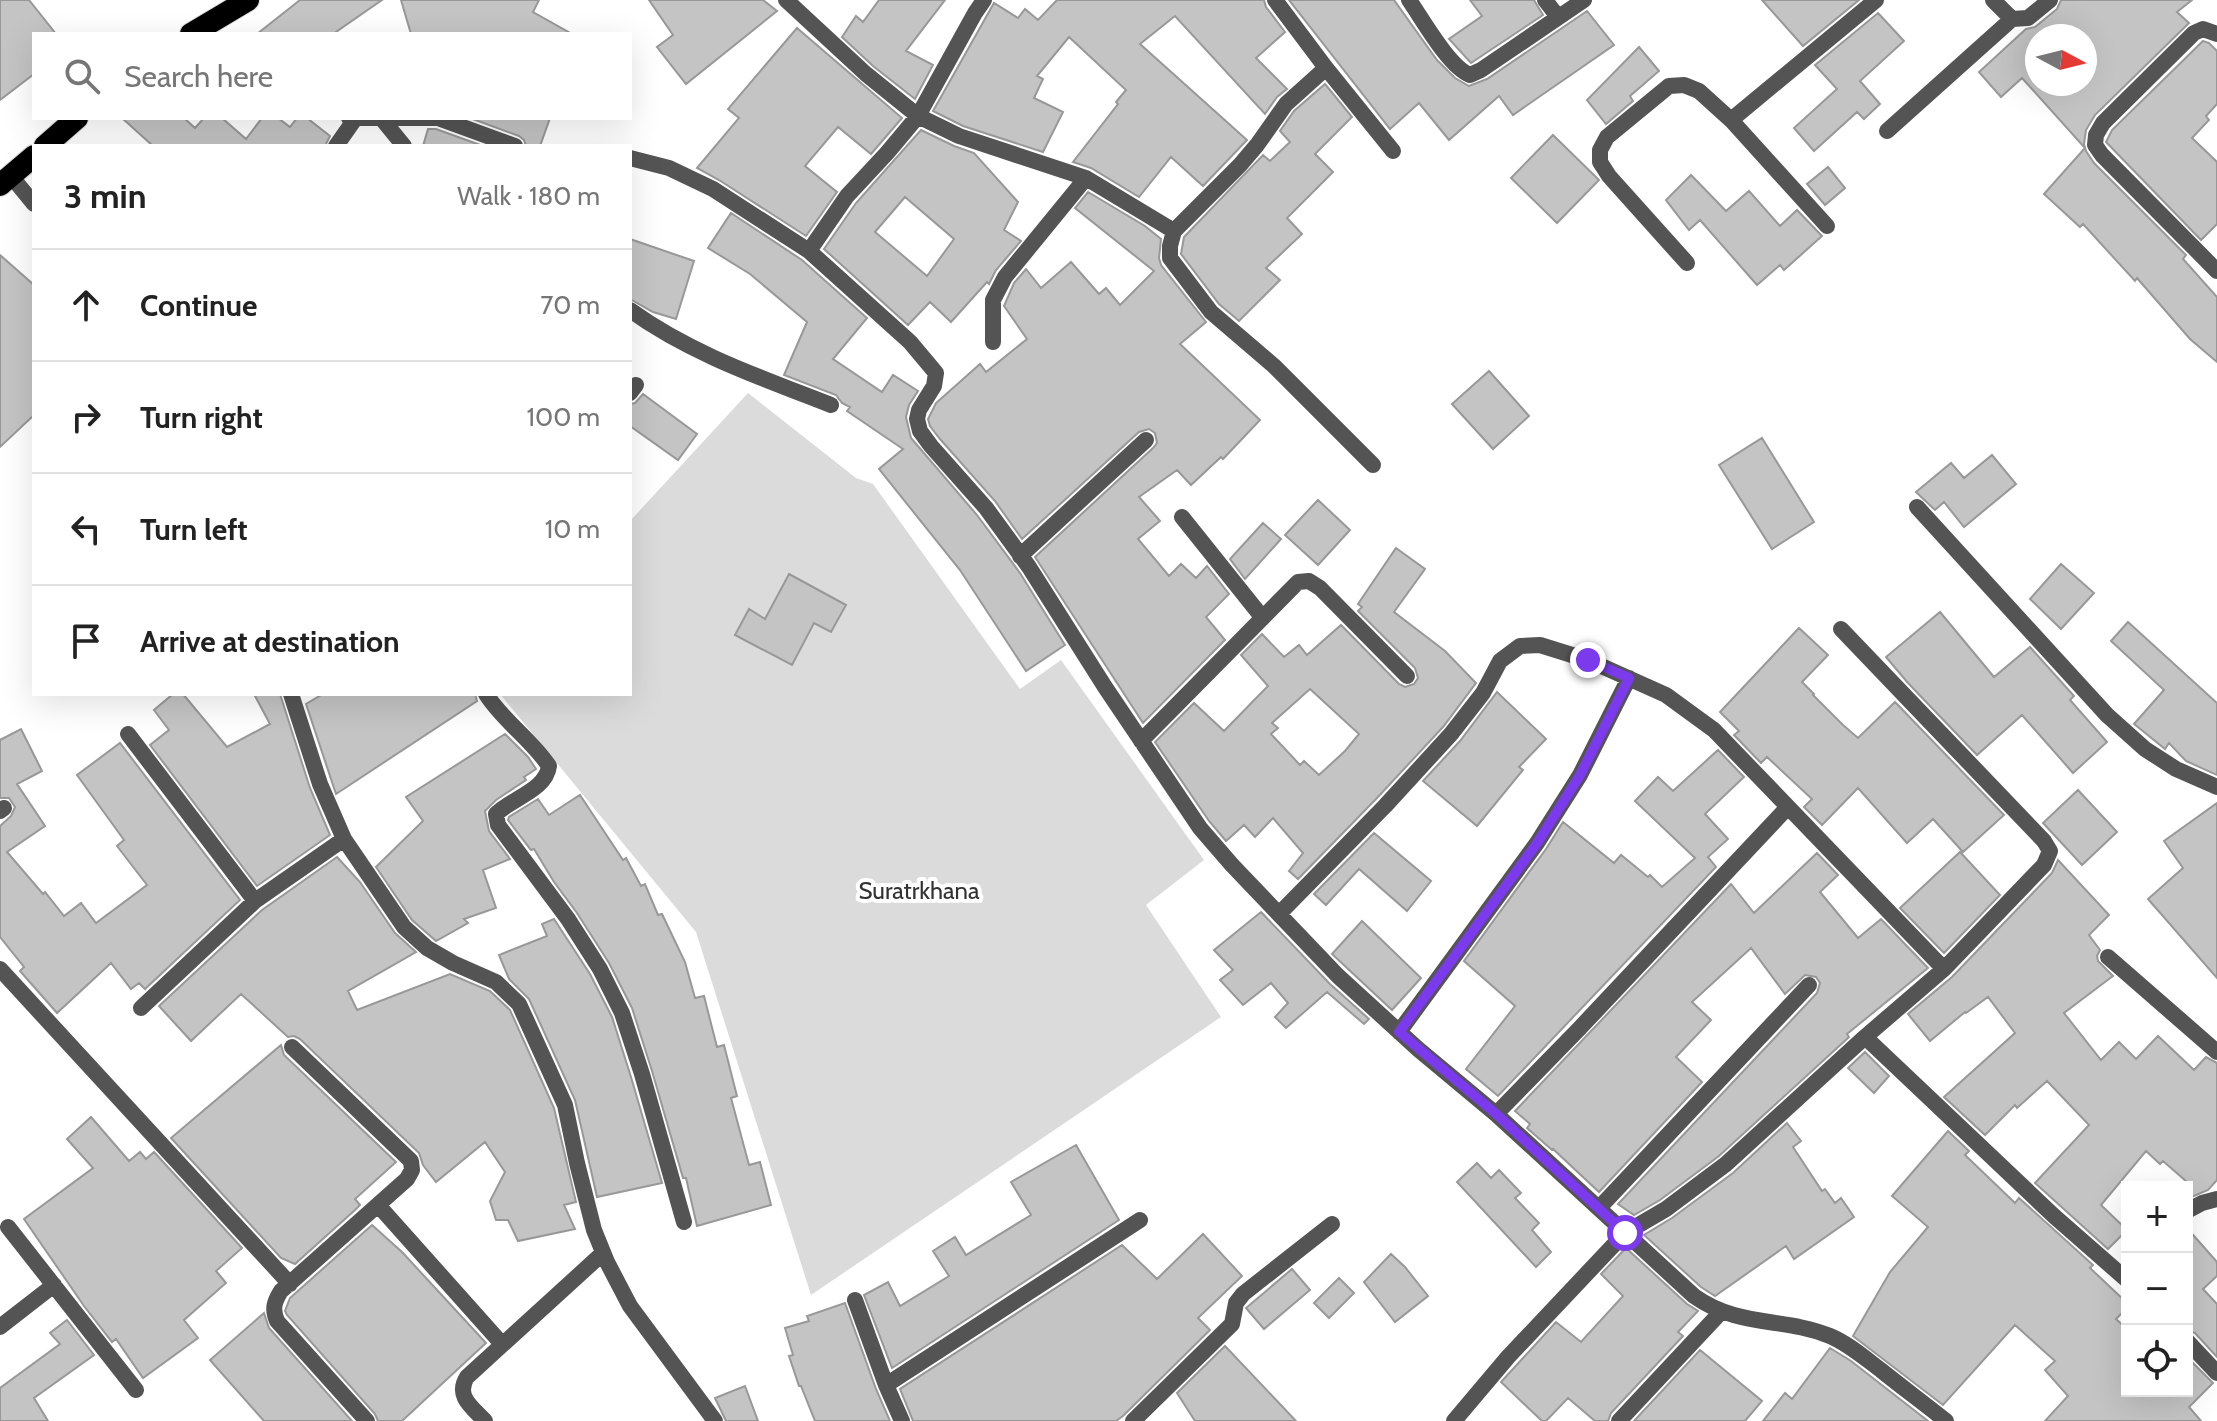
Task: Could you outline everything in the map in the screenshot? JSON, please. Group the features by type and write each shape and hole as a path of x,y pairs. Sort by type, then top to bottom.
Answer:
{"highway":[{"path":"194,32 248,0"},
{"path":"47,144 75,120"},
{"path":"5,180 32,158"}],"street":[{"path":"786,0 866,74 918,116 959,136 1086,178 1174,231"},
{"path":"809,251 847,196 918,116 984,0"},
{"path":"1275,0 1393,151"},
{"path":"1409,0 1460,71 1470,75 1584,0"},
{"path":"1545,0 1558,17"},
{"path":"1731,120 1876,0"},
{"path":"1993,0 2012,19"},
{"path":"1887,131 2012,19 2028,18 2050,0"},
{"path":"2217,34 2203,29 2194,33 2103,123 2096,135 2095,145 2217,271"},
{"path":"1326,68 1286,104 1240,165 1174,231 1170,258 1211,312 1274,366 1373,465"},
{"path":"1687,263 1600,162 1600,150 1607,137 1669,86 1684,85 1699,91 1731,120 1827,226"},
{"path":"337,144 351,120"},
{"path":"383,120 402,144"},
{"path":"444,120 510,144"},
{"path":"632,159 669,168 713,189 809,251 910,342 930,364 936,373 934,386 919,410 917,419 920,431 986,508 1020,556 1200,828 1338,976 1496,1114 1694,1296 1732,1316 1813,1330 1834,1338 1946,1421"},
{"path":"993,342 993,300 1005,277 1086,178"},
{"path":"5,180 32,202"},
{"path":"632,312 685,346 831,405"},
{"path":"1020,556 1146,440"},
{"path":"1917,507 2107,715 2145,749 2176,769 2217,787"},
{"path":"1182,517 1262,617"},
{"path":"1141,741 1298,582 1309,581 1320,588 1407,676"},
{"path":"1454,1421 1508,1357 1625,1233 1666,1209 1714,1174 1944,969 2044,865 2050,851 2044,841 1841,629"},
{"path":"1279,914 1451,734 1483,693 1500,661 1520,646 1540,645 1588,660 1666,695 1714,730 1944,969"},
{"path":"1399,1032 1537,843 1580,775 1629,678"},
{"path":"292,696 320,784 344,839 404,927 427,948 496,982 519,1004 565,1105 594,1230 603,1253 630,1306 715,1421"},
{"path":"488,696 508,723 549,766 548,775 541,783 496,814 498,825 568,919 600,969 622,1013 684,1222"},
{"path":"128,734 255,901"},
{"path":"1496,1114 1788,807"},
{"path":"141,1008 255,901 344,839"},
{"path":"2108,957 2217,1052"},
{"path":"0,969 290,1284"},
{"path":"1599,1208 1809,985"},
{"path":"1865,1037 2042,1206 2121,1270"},
{"path":"292,1047 411,1161 412,1170 407,1179 281,1291 274,1302 273,1312 277,1321 367,1421"},
{"path":"2193,1208 2217,1199"},
{"path":"378,1205 502,1344"},
{"path":"886,1385 1140,1220"},
{"path":"1138,1420 1232,1324 1236,1303 1243,1294 1332,1224"},
{"path":"8,1227 136,1390"},
{"path":"485,1421 462,1393 467,1377 603,1253"},
{"path":"0,1327 54,1285"},
{"path":"855,1300 902,1421"},
{"path":"1620,1421 1721,1312"},
{"path":"2193,1347 2217,1373"}],"green space":[{"name":"Suratrkhana","path":"748,393 856,478 873,484 1020,689 1061,660 1204,860 1146,905 1221,1017 811,1295 696,932 502,696 632,696 632,519"}],"building":[{"path":"0,0 29,0 54,32 32,32 32,76 0,100"},
{"path":"300,0 382,0 336,32 260,32"},
{"path":"401,0 539,0 533,12 568,32 410,32"},
{"path":"649,0 763,0 777,11 686,84 657,47 673,35"},
{"path":"879,0 945,0 906,51 933,65 915,99 842,37 856,16 863,22"},
{"path":"1057,0 1264,0 1285,32 1256,58 1287,89 1265,114 1175,16 1140,44 1247,140 1203,186 1171,157 1139,197 1091,168 1073,162 1126,90 1069,37 1037,76 1043,79 1034,98 1063,112 1043,152 963,126 933,111 994,3 1018,18 1025,9 1038,20"},
{"path":"1289,0 1394,0 1437,60 1455,78 1469,86 1487,79 1587,11 1614,45 1513,115 1499,96 1449,140 1419,103 1390,129"},
{"path":"1470,0 1534,0 1543,15 1471,63 1449,39 1482,16"},
{"path":"1762,0 1859,0 1803,46"},
{"path":"2061,0 2192,0 2177,12 2189,23 2095,115 2086,130 2084,144 2094,163 2186,255 2183,259 2217,297 2217,362 2190,339 2137,278 2135,281 2083,224 2080,227 2044,194 2085,148 2038,96 2097,96 2097,24 2039,24 2057,9"},
{"path":"1878,13 1904,41 1860,81 1880,104 1864,119 1857,112 1814,151 1794,128 1837,89 1815,65"},
{"path":"797,28 902,118 871,154 838,127 805,166 837,192 806,236 697,168 739,118 728,109"},
{"path":"2025,30 2025,81 2022,78 2001,97 1979,72"},
{"path":"2203,41 2217,51 2217,104 2206,116 2209,120 2192,138 2217,162 2217,224 2201,240 2106,142 2112,130"},
{"path":"1639,47 1659,71 1630,96 1633,101 1606,124 1587,100"},
{"path":"1325,84 1352,117 1315,154 1333,172 1287,218 1302,234 1266,268 1280,280 1239,321 1219,304 1181,254 1184,237 1263,155 1270,161 1290,142 1280,131 1294,111"},
{"path":"124,120 186,120 195,128 202,120 224,120 246,139 260,120 281,120 290,127 295,120 310,120 330,136 326,144 151,144"},
{"path":"475,120 549,120 541,144 525,144 519,136"},
{"path":"428,129 436,129 477,144 424,144"},
{"path":"921,130 974,153 1018,202 1004,230 1021,241 996,270 989,284 987,282 951,322 930,302 908,325 824,249 856,203","holes":["905,197 954,239 927,276 875,232"]},
{"path":"1553,135 1599,180 1557,223 1511,178"},
{"path":"1828,167 1845,188 1825,205 1807,184"},
{"path":"1691,175 1726,211 1749,191 1780,226 1797,210 1822,236 1784,270 1780,265 1757,285 1700,220 1689,230 1666,200"},
{"path":"1088,192 1161,239 1161,265 1206,322 1180,344 1260,420 1223,459 1221,457 1191,485 1177,470 1139,497 1160,521 1138,539 1169,576 1181,564 1196,578 1207,566 1229,594 1206,617 1225,640 1143,723 1035,557 1153,448 1157,443 1155,433 1149,429 1139,432 1022,539 995,501 940,439 928,419 936,403 980,364 986,372 1027,339 1004,306 1014,283 1026,269 1041,288 1071,262 1099,294 1106,288 1120,305 1154,271 1075,208"},
{"path":"731,213 802,260 867,318 833,359 882,392 893,375 918,391 906,417 911,438 977,515 1020,573 1065,645 1026,671 960,570 879,469 903,449 847,411 850,407 836,395 784,375 807,322 750,274 708,248"},
{"path":"632,240 694,261 676,319 653,312 632,300"},
{"path":"0,255 32,283 32,417 0,447"},
{"path":"1489,371 1529,416 1493,449 1452,404"},
{"path":"643,394 697,434 678,460 632,427 632,404"},
{"path":"1762,438 1814,522 1772,549 1719,465"},
{"path":"1992,455 2016,484 1964,527 1944,502 1935,510 1916,492 1951,463 1964,478"},
{"path":"1318,500 1350,530 1318,565 1285,535"},
{"path":"1263,523 1281,539 1245,579 1230,559"},
{"path":"1396,548 1425,569 1394,612 1445,651 1476,683 1443,727 1298,879 1289,871 1303,853 1273,818 1255,837 1244,825 1226,841 1155,742 1194,703 1224,731 1268,686 1241,655 1262,634 1284,657 1299,645 1307,655 1341,625 1399,684 1405,687 1414,684 1418,678 1415,668 1358,611 1362,607 1358,604","holes":["1310,689 1359,734 1319,775 1304,761 1300,765 1271,734 1278,728 1272,723"]},
{"path":"2061,564 2094,593 2061,629 2030,599"},
{"path":"789,574 846,605 831,632 814,623 792,665 735,635 749,609 765,619"},
{"path":"1940,612 1994,677 2030,647 2074,696 2070,700 2107,742 2073,773 2022,715 1977,755 1886,657"},
{"path":"2128,622 2217,703 2217,775 2186,761 2169,743 2165,749 2134,724 2164,690 2111,641"},
{"path":"1799,628 1828,655 1802,682 1843,725 1858,738 1895,702 2004,815 1963,852 1933,819 1907,843 1858,788 1822,825 1804,807 1812,799 1767,757 1761,763 1734,735 1739,731 1720,712"},
{"path":"1497,692 1546,739 1519,767 1523,770 1477,826 1423,781 1460,741"},
{"path":"171,696 185,696 227,747 270,724 255,696 281,696 310,788 330,835 257,886 150,745 169,730 154,710"},
{"path":"320,696 476,696 477,701 336,794 306,704"},
{"path":"21,729 42,771 17,784 45,826 7,852 64,916 81,903 96,923 147,885 117,846 124,840 77,775 120,743 240,900 145,989 139,983 131,989 111,963 57,1013 20,971 24,967 0,937 0,826 11,816 15,807 9,798 0,798 0,740"},
{"path":"505,734 536,769 485,811 489,831 510,859 483,870 496,908 464,919 468,923 436,941 412,920 376,867 423,821 406,797"},
{"path":"1718,750 1744,777 1705,814 1728,839 1708,857 1716,867 1498,1096 1466,1069 1515,1006 1464,961 1563,822 1614,863 1621,855 1662,887 1695,858 1635,801 1658,777 1673,791"},
{"path":"2078,790 2117,832 2082,865 2043,823"},
{"path":"580,795 623,860 626,858 641,886 645,884 658,915 662,914 685,962 695,998 704,996 717,1047 724,1045 737,1096 731,1098 749,1165 760,1162 771,1205 697,1226 686,1178 683,1178 632,1008 609,963 577,913 534,849 531,850 508,820 538,799 549,815"},
{"path":"2217,803 2217,978 2148,899 2183,868 2164,841"},
{"path":"1374,833 1431,881 1407,911 1359,869 1326,905 1314,894"},
{"path":"1960,852 2000,895 1944,953 1900,908"},
{"path":"1817,853 1838,875 1820,892 1858,938 1881,919 1928,968 1847,1034 1849,1037 1719,1156 1660,1200 1634,1215 1618,1204 1817,993 1820,983 1816,977 1805,975 1785,994 1751,948 1692,1002 1711,1020 1676,1057 1702,1082 1599,1192 1527,1128 1530,1124 1515,1111 1731,884 1754,913"},
{"path":"337,857 360,882 395,933 416,952 348,991 357,1010 450,974 490,991 510,1010 554,1108 576,1202 564,1205 575,1229 518,1241 508,1220 496,1220 490,1201 505,1172 485,1142 436,1182 423,1165 419,1153 300,1039 288,1037 241,994 191,1041 159,1006 262,910"},
{"path":"2058,860 2109,915 2089,935 2100,950 2098,961 2113,976 2064,1013 2101,1060 2119,1042 2136,1059 2158,1036 2194,1070 2206,1057 2217,1063 2217,1180 2208,1190 2193,1196 2193,1181 2186,1181 2146,1151 2101,1205 2121,1224 2121,1236 2108,1249 2035,1183 2089,1125 2047,1081 2017,1108 2015,1105 1985,1135 1944,1097 2015,1033 1988,997 1930,1041 1908,1014 1952,977 2052,873"},
{"path":"1261,912 1330,984 1369,1019 1364,1024 1327,992 1286,1028 1275,1017 1288,1003 1271,983 1243,1005 1220,980 1233,970 1214,950"},
{"path":"554,919 590,974 612,1017 662,1183 597,1197 575,1100 529,999 509,979 499,955 547,936 542,924"},
{"path":"1362,921 1421,978 1392,1010 1332,954"},
{"path":"281,1045 284,1055 396,1162 355,1199 360,1205 295,1264 281,1258 171,1138"},
{"path":"1865,1052 1889,1076 1874,1093 1848,1068"},
{"path":"91,1117 129,1161 140,1152 146,1159 154,1152 242,1248 216,1271 226,1283 184,1320 198,1338 143,1378 116,1339 112,1342 84,1306 24,1219 93,1168 67,1139"},
{"path":"1787,1123 1801,1141 1793,1147 1822,1191 1825,1189 1835,1203 1841,1198 1854,1217 1794,1259 1786,1246 1715,1296 1644,1235 1733,1173"},
{"path":"1948,1131 1969,1151 1965,1155 2015,1203 2019,1198 2093,1265 2090,1268 2121,1297 2121,1314 2116,1319 2121,1324 2121,1397 2193,1397 2193,1363 2213,1383 2189,1407 2201,1421 2045,1421 2068,1396 2045,1370 2055,1361 2015,1325 1943,1405 1853,1336 1890,1272 1928,1227 1892,1196"},
{"path":"1076,1145 1119,1220 892,1368 864,1295 888,1282 900,1306 949,1276 933,1251 955,1237 966,1255 1031,1215 1011,1182"},
{"path":"1477,1163 1491,1178 1499,1170 1521,1193 1515,1198 1539,1223 1532,1230 1551,1252 1536,1267 1457,1182"},
{"path":"372,1225 402,1252 486,1343 402,1421 378,1421 285,1311 290,1298"},
{"path":"1203,1234 1242,1276 1198,1318 1210,1330 1116,1421 913,1421 900,1389 1122,1245 1157,1279"},
{"path":"2193,1235 2217,1262 2217,1276 2203,1289 2217,1304 2217,1357 2195,1333"},
{"path":"1626,1248 1698,1311 1678,1332 1683,1336 1611,1413 1608,1421 1595,1421 1568,1398 1546,1421 1542,1421 1501,1382 1556,1322 1581,1342 1623,1296 1601,1274"},
{"path":"1391,1254 1428,1296 1395,1322 1364,1282"},
{"path":"1292,1269 1310,1290 1264,1329 1246,1308"},
{"path":"1339,1278 1354,1293 1329,1318 1314,1303"},
{"path":"845,1303 890,1421 815,1421 799,1386 789,1356 793,1355 785,1328 809,1321 807,1316"},
{"path":"264,1313 269,1328 352,1421 264,1421 210,1360"},
{"path":"67,1320 94,1355 34,1398 48,1421 0,1421 0,1388 60,1344 50,1333"},
{"path":"1225,1346 1296,1421 1195,1421 1177,1393"},
{"path":"1830,1348 1928,1421 1763,1421 1785,1393 1792,1399"},
{"path":"1700,1350 1762,1401 1745,1421 1634,1421"},
{"path":"745,1386 758,1421 726,1421 715,1398"}],"route":[{"path":"1588,660 1629,678 1580,775 1537,843 1399,1032 1496,1114 1625,1233"}]}
